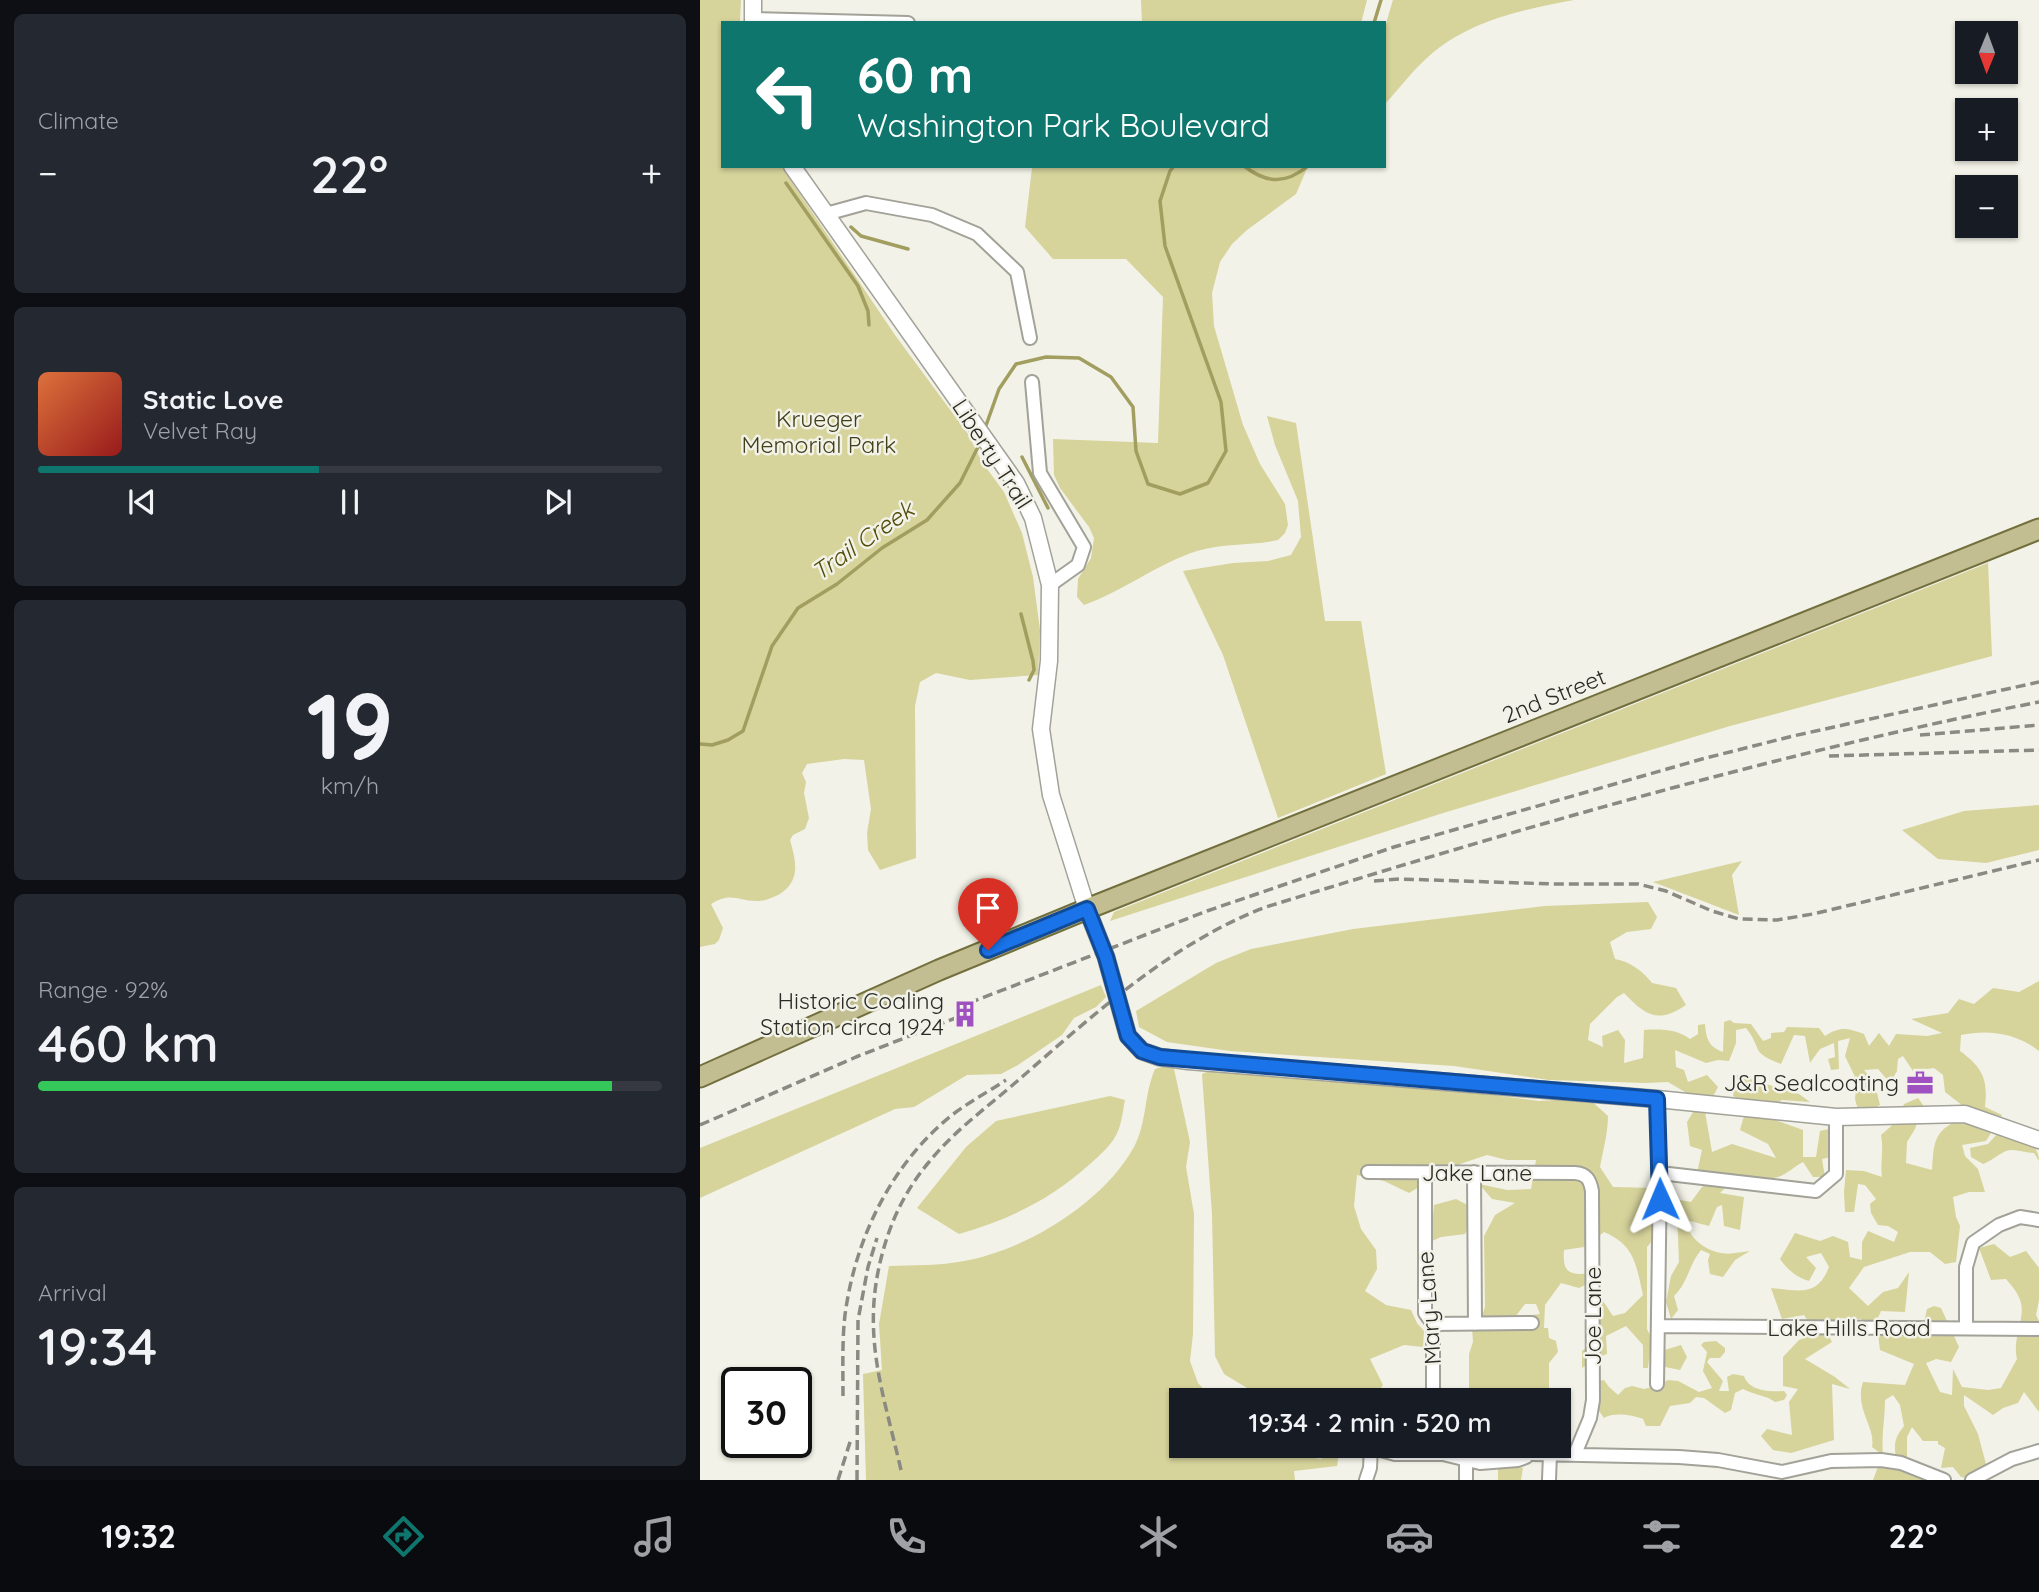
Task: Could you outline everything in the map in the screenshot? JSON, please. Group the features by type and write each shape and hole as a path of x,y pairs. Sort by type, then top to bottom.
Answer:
{"main road":[{"name":"2nd Street","path":"700,1077 939,970 1087,909 2039,529"}],"street":[{"path":"752,0 753,21"},
{"name":"Liberty Trail","path":"793,168 1016,483 1033,518 1050,585 1049,661 1041,729 1051,795 1087,909 1106,957 1128,1036 1142,1051 1160,1057 1657,1099 1836,1117 1965,1114 2039,1140"},
{"path":"826,214 866,203 932,215 977,234 1017,272 1030,338"},
{"path":"1032,382 1040,473 1084,547 1078,565 1050,585"},
{"path":"1657,1099 1660,1173 1660,1326 1657,1384"},
{"path":"1660,1173 1816,1191 1836,1174 1836,1117"},
{"name":"Jake Lane","path":"1368,1172 1575,1173 1586,1176"},
{"path":"1474,1172 1475,1324"},
{"name":"Mary Lane","path":"1425,1174 1425,1313 1433,1324 1433,1388"},
{"name":"Joe Lane","path":"1575,1454 1590,1418 1593,1400 1592,1191 1586,1176"},
{"path":"1966,1328 1966,1267 1973,1243 1999,1225 2020,1217 2039,1220"},
{"path":"1433,1324 1532,1323"},
{"name":"Lake Hills Road","path":"1660,1326 2039,1329"},
{"path":"1972,1480 2012,1459 2039,1451"},
{"path":"1571,1454 1718,1460 1782,1472 1831,1461 1881,1460 1901,1463 1944,1480"},
{"path":"1366,1480 1370,1458"},
{"path":"1466,1458 1466,1480"},
{"path":"1471,1458 1480,1463 1522,1458"},
{"path":"1549,1480 1550,1458"}],"green space":[{"name":"Krueger Memorial Park","path":"700,0 741,0 740,21 721,21 721,168 782,168 895,335 968,434 982,462 1004,492 1022,533 1033,577 1040,630 1038,675 970,680 936,673 920,682 915,706 916,858 880,870 868,850 867,833 871,809 864,760 844,759 807,764 802,773 806,782 804,793 809,818 805,829 793,835 790,840 795,863 791,883 780,894 764,900 725,898 711,904 723,928 715,944 700,947"},
{"path":"1141,0 1367,0 1362,21 1142,21"},
{"path":"1393,0 1574,0 1516,12 1460,34 1422,63 1386,103 1386,23"},
{"path":"1032,168 1307,168 1296,194 1232,244 1220,262 1212,293 1214,326 1243,425 1260,464 1285,504 1288,525 1278,540 1197,551 1084,605 1077,597 1078,579 1091,558 1094,538 1054,475 1053,439 1158,443 1163,297 1126,259 1053,259 1025,227"},
{"path":"1267,416 1296,423 1325,621 1361,621 1386,774 1278,818 1223,655 1183,571 1233,563 1268,561 1291,555 1301,537 1298,501 1275,445"},
{"path":"1988,563 1992,656 1730,726 1440,814 1110,921 1114,912"},
{"path":"2039,805 2039,850 1986,863 1938,859 1902,830 1964,811"},
{"path":"1742,861 1732,875 1739,915 1653,882"},
{"path":"1648,902 1657,917 1651,929 1627,932 1610,942 1615,959 1636,968 1652,983 1676,988 1686,1005 1660,1016 1646,1012 1624,993 1617,997 1590,1024 1588,1040 1603,1047 1602,1036 1618,1030 1625,1040 1624,1063 1643,1058 1644,1030 1668,1030 1690,1039 1698,1034 1698,1025 1705,1024 1709,1042 1723,1052 1724,1022 1730,1020 1734,1023 1751,1024 1763,1041 1771,1038 1771,1033 1784,1032 1787,1027 1819,1028 1825,1036 1840,1029 1849,1029 1864,1034 1869,1046 1879,1033 1889,1046 1896,1034 1927,1036 1942,1033 1911,1019 1948,1013 1959,999 1974,1004 1993,988 2019,992 2039,981 2039,1051 2012,1036 1981,1032 1961,1035 1960,1051 1979,1069 1984,1081 1985,1107 2002,1115 1986,1141 1962,1145 1965,1156 1978,1169 1985,1192 1969,1192 1953,1197 1960,1226 1956,1262 1945,1264 1930,1252 1910,1252 1864,1267 1849,1288 1868,1306 1883,1292 1898,1288 1909,1272 1905,1312 1881,1311 1877,1320 1899,1334 1921,1336 1927,1309 1934,1306 1941,1308 1959,1347 1951,1362 1936,1359 1926,1363 1940,1392 1952,1395 1953,1369 1962,1387 1988,1390 2001,1388 2017,1359 2016,1344 2022,1309 2017,1293 2006,1279 1991,1280 1979,1248 1994,1244 2010,1257 2026,1251 2039,1268 2036,1315 2039,1321 2039,1412 2024,1392 2018,1403 1993,1415 1964,1395 1964,1406 1978,1434 1987,1468 1968,1478 1961,1477 1953,1467 1941,1468 1945,1448 1938,1444 1938,1441 1923,1441 1912,1427 1907,1437 1907,1460 1896,1459 1896,1442 1904,1426 1900,1405 1893,1395 1885,1400 1883,1455 1872,1447 1871,1432 1861,1401 1863,1382 1905,1385 1914,1364 1880,1350 1878,1334 1861,1319 1837,1318 1827,1332 1832,1342 1805,1359 1850,1389 1832,1384 1834,1440 1791,1453 1773,1450 1761,1436 1767,1429 1792,1435 1789,1402 1798,1389 1783,1386 1783,1357 1799,1340 1816,1333 1804,1315 1782,1319 1771,1288 1812,1288 1819,1284 1829,1267 1821,1253 1806,1257 1816,1268 1809,1281 1793,1273 1780,1259 1795,1233 1820,1241 1833,1236 1848,1242 1850,1257 1862,1260 1862,1242 1868,1231 1894,1242 1898,1232 1888,1226 1878,1225 1871,1213 1870,1204 1876,1199 1865,1185 1858,1184 1854,1212 1845,1212 1846,1170 1864,1171 1882,1177 1881,1135 1897,1121 1904,1104 1918,1098 1923,1105 1915,1129 1907,1142 1906,1163 1932,1170 1936,1139 1950,1124 1959,1120 1963,1106 1945,1092 1943,1075 1934,1068 1913,1071 1903,1056 1898,1059 1897,1071 1890,1083 1878,1069 1864,1070 1869,1076 1869,1089 1877,1093 1880,1105 1866,1112 1858,1110 1855,1099 1857,1081 1845,1056 1850,1038 1838,1041 1839,1069 1831,1070 1828,1059 1835,1057 1834,1043 1820,1049 1810,1063 1805,1036 1794,1035 1781,1064 1760,1053 1746,1028 1736,1030 1736,1043 1729,1061 1706,1063 1675,1050 1676,1067 1684,1070 1688,1082 1707,1075 1718,1087 1705,1112 1712,1152 1732,1144 1776,1158 1768,1144 1740,1130 1743,1119 1754,1106 1733,1096 1737,1075 1799,1094 1810,1102 1782,1100 1771,1107 1767,1117 1803,1130 1803,1157 1816,1157 1820,1131 1829,1129 1831,1157 1822,1159 1825,1177 1813,1177 1803,1162 1778,1177 1741,1180 1727,1187 1720,1193 1744,1197 1740,1230 1724,1226 1722,1205 1717,1207 1709,1226 1690,1221 1687,1225 1692,1235 1710,1250 1728,1254 1750,1251 1735,1260 1723,1277 1710,1274 1710,1254 1701,1250 1674,1296 1678,1310 1671,1319 1666,1302 1671,1276 1679,1262 1677,1210 1680,1200 1691,1202 1702,1187 1723,1173 1697,1173 1702,1150 1690,1146 1687,1122 1695,1109 1685,1092 1668,1082 1549,1080 1454,1066 1230,1051 1167,1042 1139,1027 1136,1011 1216,963 1251,949 1353,929 1545,906"},
{"path":"1101,985 1106,997 1096,1007 1074,1018 1062,1035 1018,1065 1001,1074 967,1075 914,1107 895,1109 700,1198 700,1148"},
{"path":"1169,1065 1174,1069 1190,1142 1186,1167 1194,1214 1193,1334 1190,1361 1203,1388 1169,1388 1169,1458 1338,1458 1337,1466 1294,1471 1295,1480 866,1480 863,1374 882,1370 879,1324 889,1266 946,1264 988,1255 1037,1235 1083,1205 1120,1168 1134,1147 1155,1069"},
{"path":"1222,1065 1539,1101 1588,1098 1608,1116 1600,1167 1613,1187 1652,1188 1657,1221 1656,1236 1647,1247 1647,1329 1653,1341 1665,1350 1681,1345 1687,1357 1680,1370 1665,1367 1650,1350 1648,1368 1643,1368 1643,1345 1626,1326 1606,1336 1607,1354 1582,1368 1582,1351 1598,1338 1601,1298 1613,1316 1625,1313 1643,1295 1636,1265 1628,1250 1604,1232 1584,1247 1564,1250 1565,1265 1570,1272 1594,1273 1597,1279 1579,1288 1561,1283 1545,1305 1544,1328 1548,1328 1549,1338 1556,1341 1558,1352 1549,1363 1549,1388 1469,1388 1472,1328 1478,1328 1485,1307 1484,1236 1495,1215 1515,1203 1492,1199 1479,1184 1507,1190 1531,1189 1536,1160 1507,1160 1487,1155 1454,1166 1409,1193 1384,1181 1357,1175 1354,1206 1361,1229 1376,1250 1377,1269 1365,1291 1386,1305 1411,1310 1424,1331 1423,1347 1404,1345 1370,1359 1383,1385 1381,1388 1247,1388 1224,1374 1215,1356 1212,1214 1202,1074","holes":["1525,1304 1536,1304 1540,1314 1533,1315 1528,1328 1512,1321"]},
{"path":"1110,1096 1125,1100 1113,1140 1075,1177 1029,1207 959,1234 917,1208 966,1147 996,1121"},
{"path":"1999,1132 2030,1144 2035,1148 2039,1161 2034,1153 2014,1150 2004,1152 1983,1164 1971,1157 1970,1148 1988,1144"},
{"path":"1456,1199 1477,1210 1465,1234 1432,1241 1422,1235 1422,1229 1432,1228 1434,1205"},
{"path":"1716,1341 1725,1348 1725,1352 1720,1358 1710,1358 1707,1362 1723,1381 1719,1391 1729,1391 1727,1377 1733,1374 1744,1376 1750,1385 1760,1390 1784,1391 1787,1395 1784,1400 1775,1402 1743,1389 1735,1393 1731,1410 1725,1413 1704,1398 1696,1397 1690,1403 1670,1406 1660,1426 1646,1426 1643,1419 1628,1415 1604,1418 1597,1408 1598,1381 1604,1380 1618,1395 1625,1388 1632,1386 1644,1389 1668,1380 1678,1381 1699,1392 1712,1388 1703,1371 1707,1352 1701,1345 1704,1342"},
{"path":"1513,1461 1514,1467 1523,1468 1521,1480 1498,1480 1498,1462"},
{"path":"1878,1467 1898,1470 1916,1477 1920,1475 1930,1480 1873,1480"}],"waterway":[{"name":"Trail Creek","path":"1375,21 1381,0"},
{"name":"Trail Creek","path":"984,431 999,389 1016,364 1046,357 1079,358 1111,377 1133,407 1136,451 1148,484 1180,494 1208,483 1226,451 1221,402 1165,246 1160,201 1172,168"},
{"name":"Trail Creek","path":"1247,168 1276,180 1292,176 1305,168"},
{"path":"786,183 858,286 868,311 869,325"},
{"path":"851,227 861,236 908,249"},
{"name":"Trail Creek","path":"700,744 712,745 743,731 772,646 798,608 837,584 882,548 927,520 960,483 981,441"},
{"path":"1022,457 1048,508"},
{"path":"1021,614 1033,661 1034,670 1029,680"}],"railway":[{"path":"969,1003 1207,911 1394,847 1702,759 1793,736 2039,682"},
{"path":"901,1470 881,1388 874,1335 876,1281 883,1251 901,1204 921,1172 959,1130 1103,1008 1165,961 1197,940 1266,907 1458,849 1747,768 2039,702"},
{"path":"1920,735 2039,725"},
{"path":"1829,756 2039,750"},
{"path":"1374,881 1400,879 1638,884 1666,891 1712,911 1739,919 1777,920 1813,914 2039,860"},
{"path":"700,1125 856,1057 958,1017"},
{"path":"843,1396 844,1325 850,1287 857,1259 879,1205 911,1156 930,1135 958,1110 1006,1080"},
{"path":"857,1480 858,1320 868,1267 877,1238"},
{"path":"838,1480 851,1439"}],"place":[{"name":"Historic Coaling Station circa 1924","path":"965,1014"},
{"name":"J&R Sealcoating","path":"1920,1083"}],"route":[{"path":"988,950 1087,909 1106,957 1128,1036 1142,1051 1160,1057 1657,1099 1660,1199"}]}
